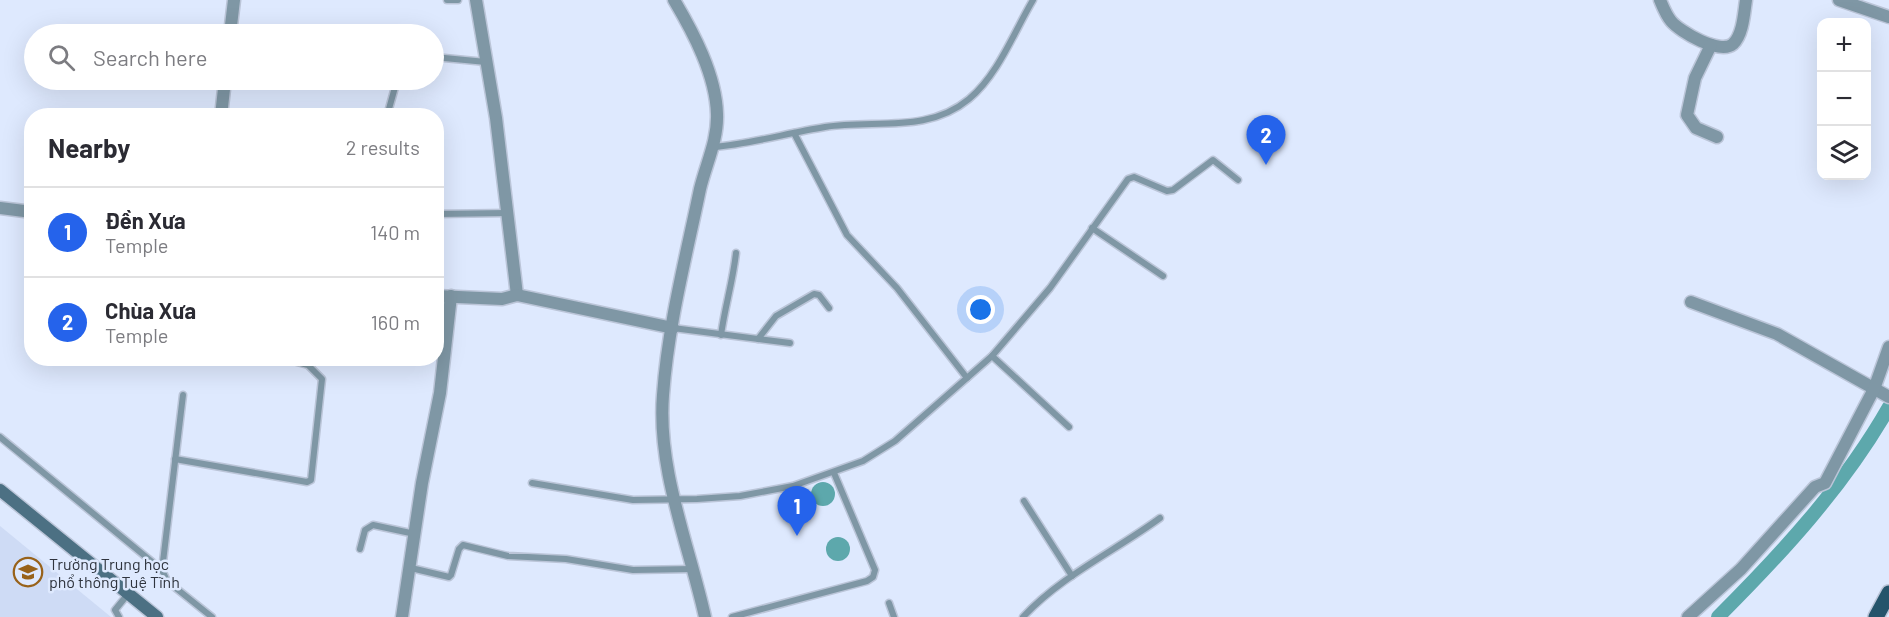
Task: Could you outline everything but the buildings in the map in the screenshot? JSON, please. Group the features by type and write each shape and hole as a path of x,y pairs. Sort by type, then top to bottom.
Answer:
{"main road":[{"path":"1876,617 1889,593"}],"street":[{"path":"231,24 234,0"},
{"path":"476,0 517,295"},
{"path":"674,0 712,82 717,113 712,147 703,177 673,328 663,395 665,451 705,617"},
{"path":"1660,0 1670,20 1680,30 1721,49 1731,46 1738,37 1746,0"},
{"path":"1839,0 1889,17"},
{"path":"1711,45 1695,78 1687,115 1696,128 1717,137"},
{"path":"222,108 224,90"},
{"path":"0,208 24,211"},
{"path":"444,296 502,299 517,295 673,328"},
{"path":"444,358 451,296"},
{"path":"1691,302 1777,334 1889,397"},
{"path":"1688,617 1741,569 1815,488 1825,483 1874,389 1889,347"},
{"path":"402,617 443,366"},
{"path":"0,490 157,617"}],"lane":[{"path":"447,0 458,0"},
{"path":"712,147 741,144 828,126 923,122 956,110 972,97 989,76 1034,0"},
{"path":"444,58 486,62"},
{"path":"389,108 394,90"},
{"path":"794,133 847,235 897,288 967,378"},
{"path":"532,483 633,500 676,500 740,496 793,486 834,473 896,441 992,356 1050,288 1128,179 1134,177 1167,191 1173,190 1214,160 1238,180"},
{"path":"444,214 507,213"},
{"path":"1092,228 1163,276"},
{"path":"721,334 726,298 732,288 736,253"},
{"path":"758,339 776,316 814,294 819,295 829,308"},
{"path":"673,328 790,343"},
{"path":"992,356 1069,427"},
{"path":"175,459 307,482 311,480 322,379 320,374 309,366"},
{"path":"162,570 183,395"},
{"path":"0,436 162,570 167,581 212,617"},
{"path":"732,617 867,581 873,577 874,570 834,473"},
{"path":"1024,501 1072,576"},
{"path":"1023,617 1072,576 1125,544 1160,518"},
{"path":"360,549 365,530 373,525 416,534"},
{"path":"411,568 449,577 459,549 464,545 508,556 566,560 633,570 694,568"},
{"path":"118,617 115,610 128,594"},
{"path":"889,603 894,617"}],"shaded area":[{"path":"823,482 831,486 835,494 831,502 823,506 815,502 811,494 815,486"},
{"name":"Trường Trung học phổ thông Tuệ Tĩnh","path":"0,526 111,617 0,617"},
{"path":"838,537 846,541 850,549 846,557 838,561 830,557 826,549 830,541"}],"waterway":[{"path":"1718,617 1811,518 1852,464 1889,407"}],"place":[{"name":"Chùa Xưa","path":"1266,165"},
{"name":"Đền Xưa","path":"797,536"},
{"name":"Trường Trung học phổ thông Tuệ Tĩnh","path":"28,572"}]}
